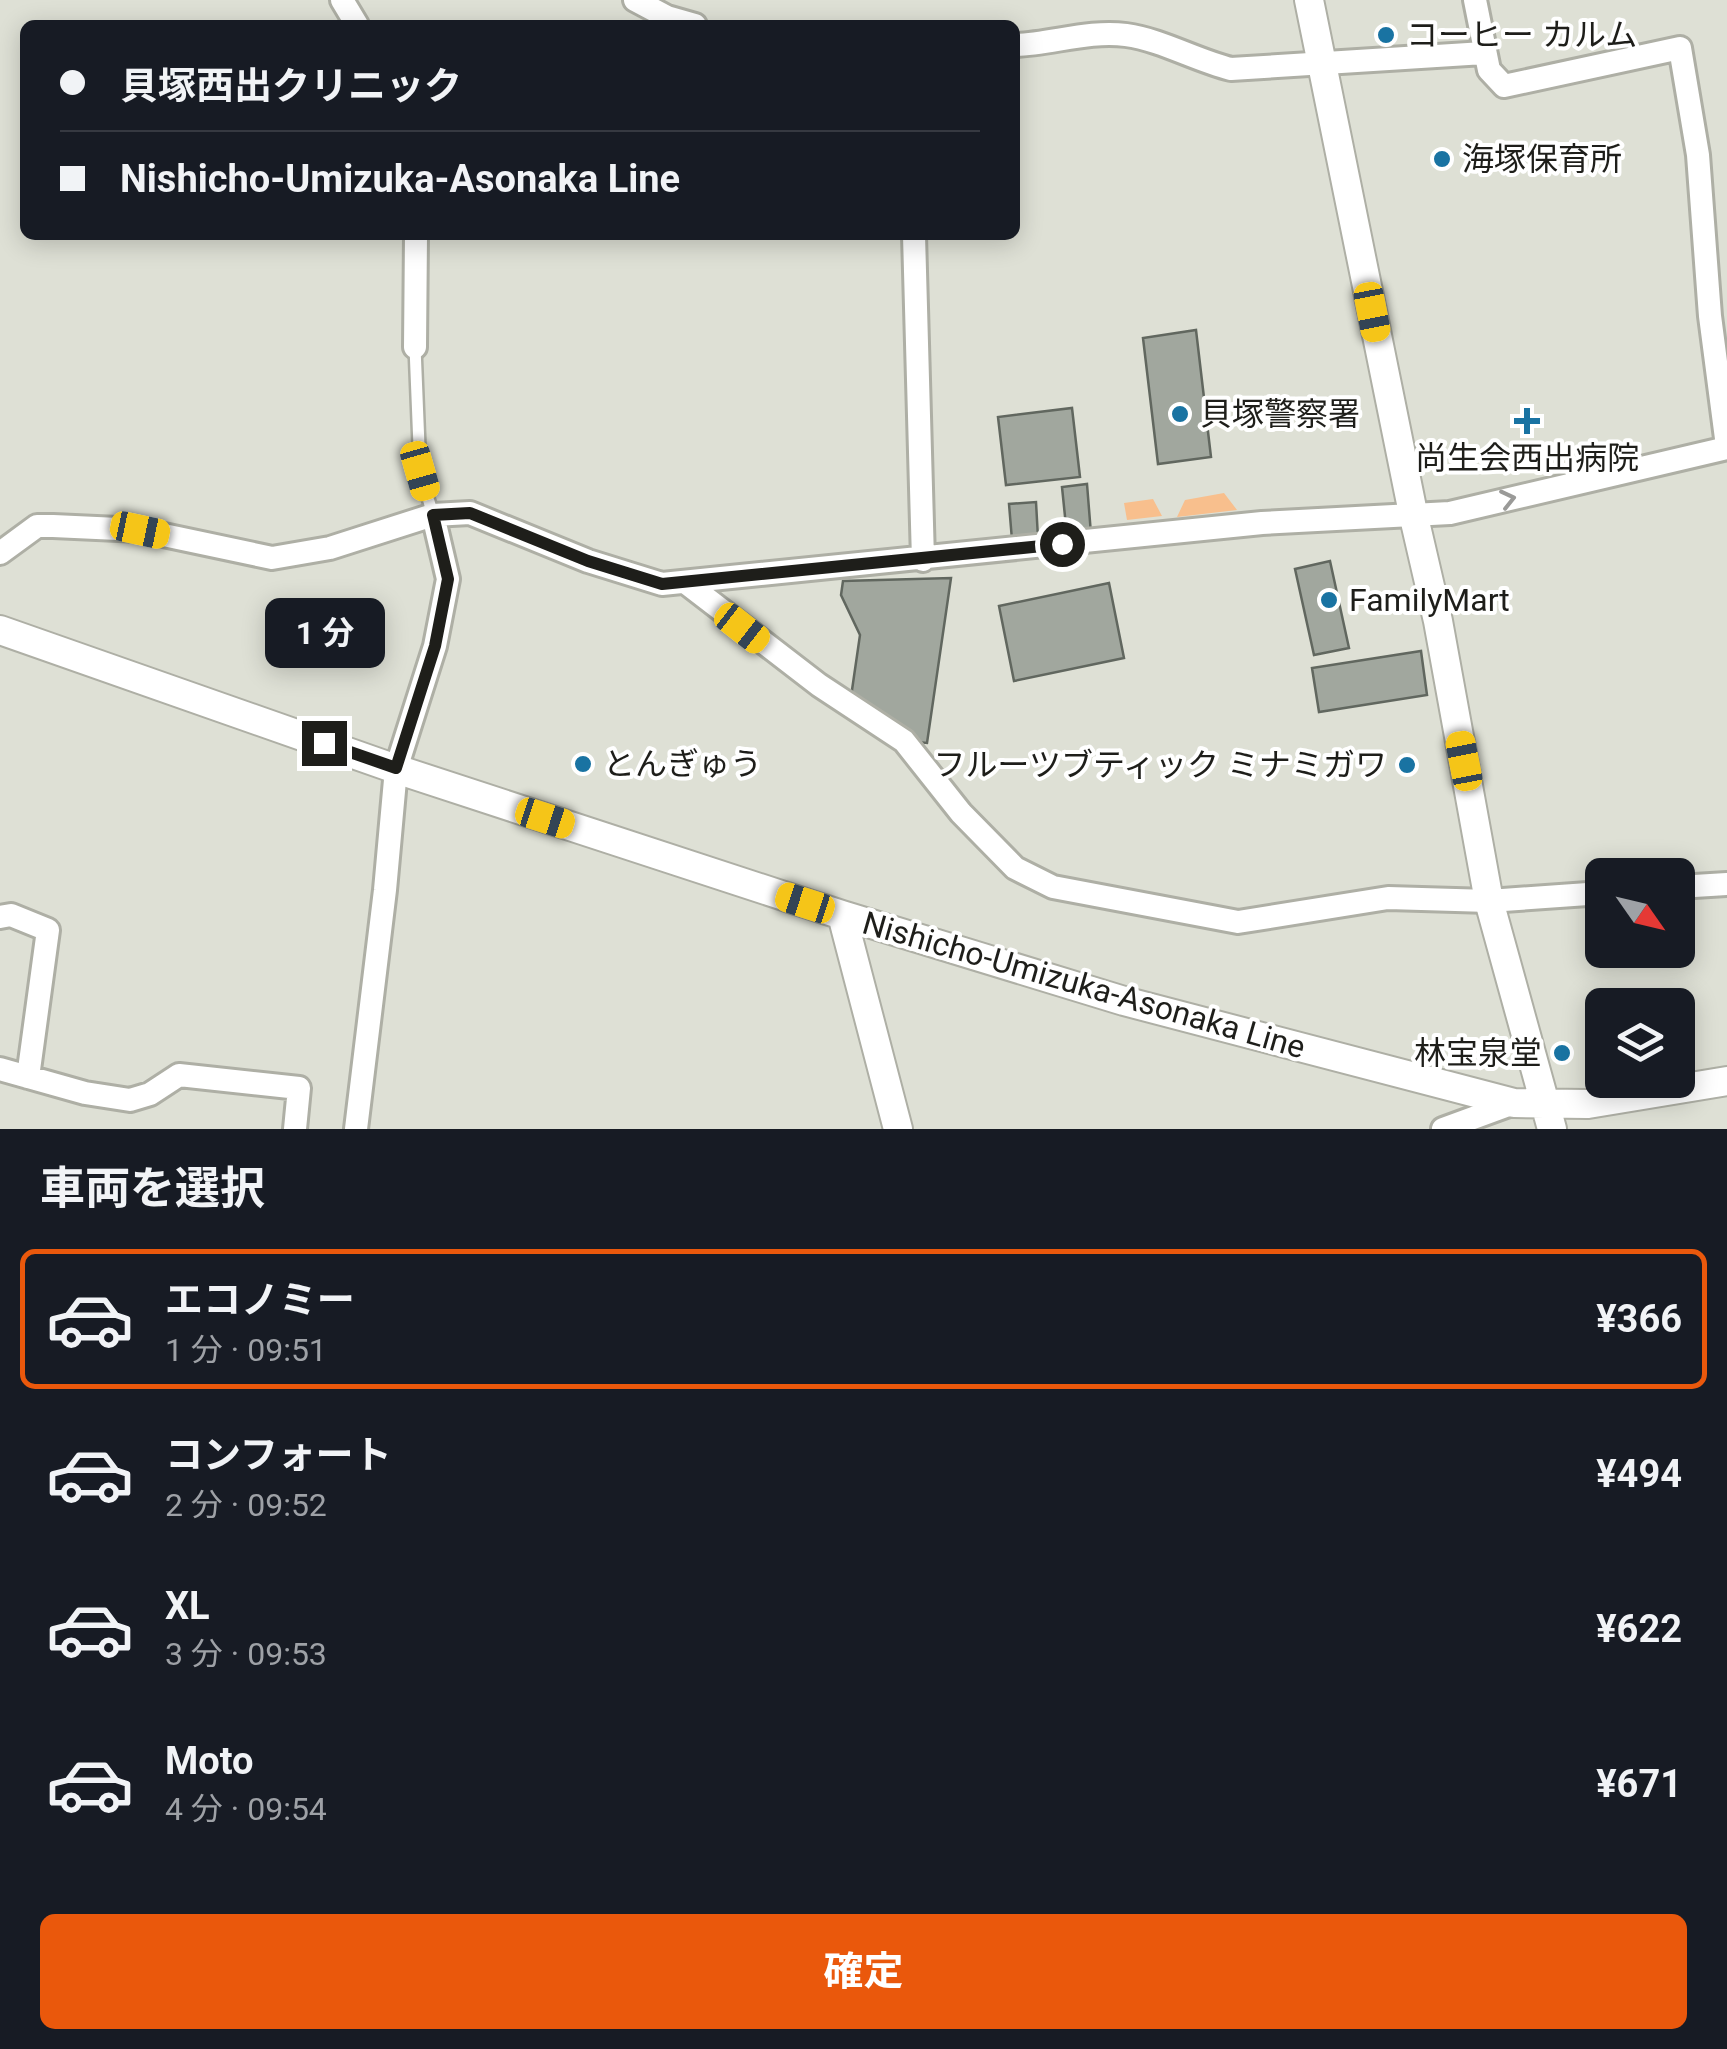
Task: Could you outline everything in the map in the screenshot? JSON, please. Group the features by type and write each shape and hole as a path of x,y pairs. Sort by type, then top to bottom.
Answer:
{"street":[{"path":"636,0 675,20"},
{"path":"1309,0 1412,513 1438,621 1490,901 1548,1117"},
{"path":"0,554 36,526 54,526 140,530 272,558 330,548 433,515 470,513 588,561 662,584 1262,523 1450,513 1727,447 1710,316 1698,155 1680,48 1504,86 1489,70 1475,0"},
{"path":"1020,45 1122,34 1231,68 1484,53"},
{"path":"415,346 416,240"},
{"path":"914,240 923,560"},
{"path":"356,1129 386,890 396,768 435,646 448,579 433,515"},
{"path":"685,582 803,674 904,740 960,813 1014,868 1053,887 1238,922 1388,898 1490,901 1585,894"},
{"name":"Nishicho-Umizuka-Asonaka Line","path":"0,630 396,768 842,916 1124,1002 1514,1104 1548,1117 1588,1104 1727,1081"},
{"path":"1695,886 1727,884"},
{"path":"0,916 11,915 48,930 28,1077"},
{"path":"842,916 898,1129"},
{"path":"0,1069 86,1093 130,1100 150,1094 179,1075 299,1088 295,1129"},
{"path":"1443,1129 1514,1104"}],"lane":[{"path":"415,346 420,471 433,515"}],"shaded area":[{"path":"1224,493 1237,510 1177,517 1185,500"},
{"path":"1153,499 1162,516 1127,520 1124,503"}],"building":[{"path":"1196,330 1211,457 1158,464 1143,338"},
{"path":"1072,408 1080,477 1006,485 998,417"},
{"path":"1087,484 1091,534 1067,536 1062,487"},
{"path":"1036,502 1038,538 1012,540 1009,504"},
{"path":"1330,561 1349,648 1314,655 1295,569"},
{"path":"951,578 927,743 917,742 851,697 860,635 841,595 843,581"},
{"path":"1109,583 1124,658 1014,681 999,606"},
{"path":"1421,651 1427,695 1319,712 1312,668"}],"place":[{"name":"コーヒー カルム","path":"1386,35"},
{"name":"海塚保育所","path":"1442,159"},
{"name":"貝塚警察署","path":"1180,414"},
{"name":"尚生会西出病院","path":"1527,421"},
{"name":"FamilyMart","path":"1329,600"},
{"name":"とんぎゅう","path":"583,764"},
{"name":"フルーツブティック ミナミガワ","path":"1407,765"},
{"name":"林宝泉堂","path":"1562,1053"}],"route":[{"path":"324,743 396,768 435,646 448,579 433,515 470,513 588,561 662,584 1062,544"}]}
